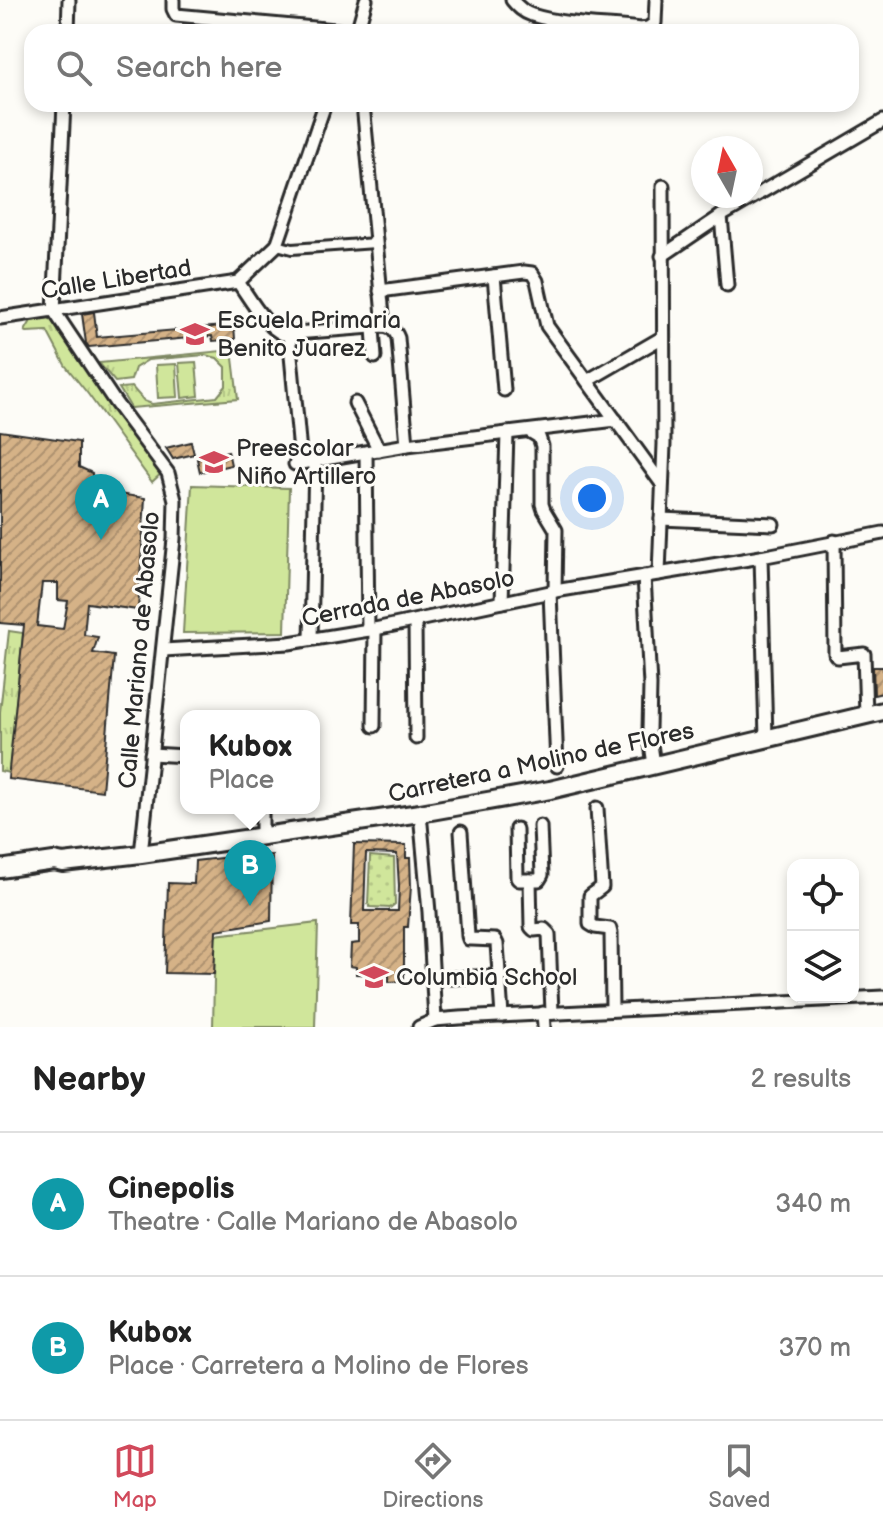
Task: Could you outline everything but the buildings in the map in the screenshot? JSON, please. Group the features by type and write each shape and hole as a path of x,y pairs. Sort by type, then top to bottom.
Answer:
{"main road":[{"name":"Carretera a Molino de Flores","path":"0,875 63,863 420,813 550,790 875,713"},
{"name":"Carretera a Molino de Flores","path":"0,869 54,861 63,863"}],"street":[{"path":"68,24 69,0"},
{"path":"173,0 176,15 272,24"},
{"path":"359,24 366,0"},
{"path":"512,0 518,8 531,15 592,24"},
{"path":"654,24 656,0"},
{"path":"54,311 64,112"},
{"path":"322,112 277,245 238,282 274,329 283,334 392,328 398,338 407,445"},
{"path":"364,112 380,291 375,357"},
{"path":"662,256 721,216 883,121"},
{"path":"659,574 664,444 663,186"},
{"path":"721,216 727,285"},
{"path":"277,245 292,249 375,243"},
{"path":"380,291 532,273 537,281 547,326 662,484"},
{"path":"494,276 504,390"},
{"name":"Calle Libertad","path":"0,318 238,282"},
{"name":"Calle Mariano de Abasolo","path":"54,311 115,402 168,473 175,500 174,539 141,854"},
{"path":"289,334 298,464 407,445 616,420"},
{"path":"587,381 663,337"},
{"path":"355,403 379,450"},
{"path":"528,431 539,437 542,446 542,504 556,530 552,591 557,766"},
{"path":"502,602 507,433"},
{"path":"366,452 374,726"},
{"path":"311,639 315,461"},
{"path":"661,519 773,524"},
{"name":"Cerrada de Abasolo","path":"163,650 272,645 372,630 552,591 761,557 883,533"},
{"path":"834,541 835,654 838,657 864,654 875,713"},
{"path":"761,557 766,738"},
{"path":"644,576 650,685 649,730 654,765"},
{"path":"415,621 416,738"},
{"path":"151,754 180,756"},
{"path":"597,808 603,881 600,890 590,896 590,924 610,929 612,1009"},
{"path":"420,813 435,1020"},
{"path":"262,814 262,836"},
{"path":"516,829 516,875 519,880 539,880 540,826"},
{"path":"461,832 468,936 469,939 495,940 502,1016"},
{"path":"530,880 531,927 534,930 544,929 549,934 548,1013 544,1027"},
{"path":"450,978 500,976"},
{"path":"419,1027 435,1020 460,1022 612,1009 883,997"}],"green space":[{"path":"55,317 164,471 152,482 65,365 47,331 25,331 31,321"},
{"path":"232,350 238,399 131,408 119,388 132,387 144,401 152,404 217,397 226,386 226,367 217,358 205,355 148,360 135,368 131,380 115,382 99,363"},
{"path":"196,362 199,396 182,398 179,363"},
{"path":"176,364 178,397 158,398 156,365"},
{"path":"192,485 289,488 285,632 183,633"},
{"path":"9,631 23,633 9,773 0,771 0,712"},
{"path":"370,856 394,858 395,904 390,908 370,907 368,904"},
{"path":"318,923 315,1027 213,1027 215,935"}],"place":[{"name":"Escuela Primaria Benito Juarez","path":"195,334"},
{"name":"Preescolar Niño Artillero","path":"214,462"},
{"name":"Cinepolis","path":"101,540"},
{"name":"Kubox","path":"250,906"},
{"name":"Columbia School","path":"374,977"}]}
